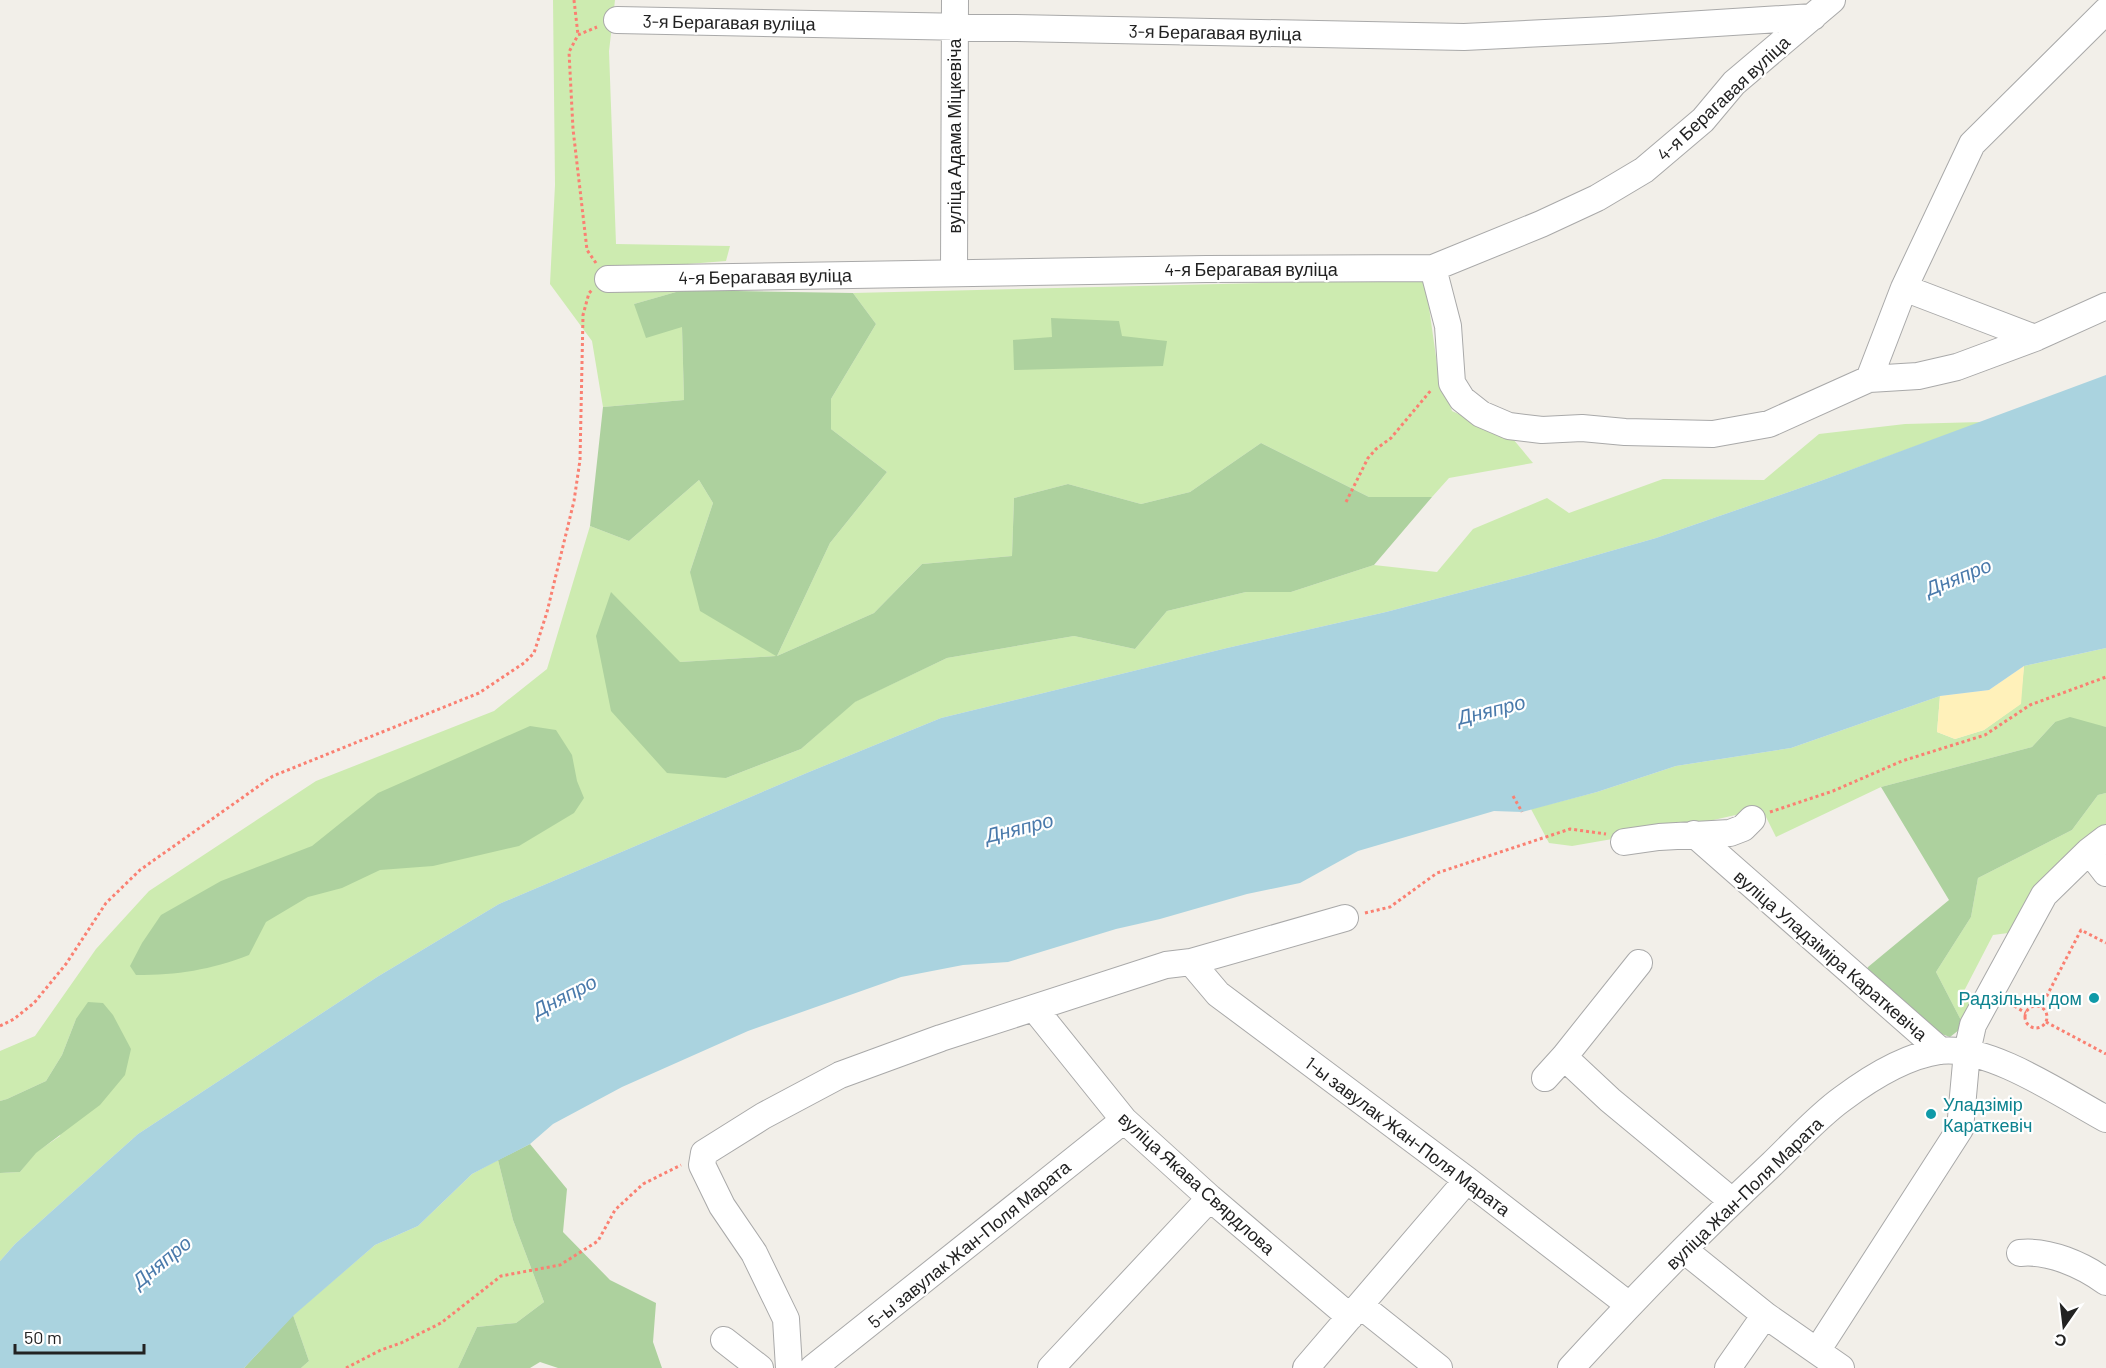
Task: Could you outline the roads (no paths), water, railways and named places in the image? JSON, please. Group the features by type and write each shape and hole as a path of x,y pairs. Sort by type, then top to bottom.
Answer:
{"street":[{"name":"вуліца Адама Міцкевіча","path":"954,273 955,0"},
{"name":"4-я Берагавая вуліца","path":"608,279 1433,268 1569,212 1644,170 1703,120 1734,83 1832,0"},
{"path":"1869,379 1904,288 1972,144 2106,11"},
{"name":"3-я Берагавая вуліца","path":"617,20 1464,37 1813,17"},
{"path":"1433,268 1448,327 1452,383 1462,399 1481,414 1509,426 1542,430 1582,428 1625,432 1713,434 1769,424 1869,379 1918,376 1957,367 2034,338 2106,306"},
{"path":"1904,288 2034,338"},
{"path":"1624,842 1695,834 1730,833 1743,828 1752,819"},
{"name":"вуліца Уладзіміра Караткевіча","path":"1695,834 1941,1051 1967,1052 1989,1058 2013,1068 2106,1119"},
{"path":"1817,1351 1960,1129 1967,1052 1973,1025 2044,895 2097,844 2106,873"},
{"path":"789,1368 786,1318 754,1253 722,1206 702,1165 704,1153 763,1116 840,1075 941,1038 1166,965 1191,962 1346,918"},
{"name":"1-ы завулак Жан-Поля Марата","path":"1191,962 1218,994 1467,1180 1629,1305"},
{"path":"1545,1078 1639,963"},
{"name":"вуліца Якава Свярдлова","path":"1034,1008 1124,1120 1210,1198 1355,1311 1439,1368"},
{"name":"вуліца Жан-Поля Марата","path":"1571,1368 1629,1305 1732,1201 1841,1099 1884,1072 1914,1058 1941,1051"},
{"path":"1564,1057 1610,1100 1732,1201"},
{"name":"5-ы завулак Жан-Поля Марата","path":"813,1368 1124,1120"},
{"path":"1306,1368 1467,1180"},
{"path":"1051,1368 1210,1198"},
{"path":"1684,1250 1765,1315 1841,1368"},
{"path":"2020,1253 2033,1251 2049,1254 2106,1282"},
{"path":"1728,1368 1765,1315"},
{"path":"724,1340 760,1368"}],"water":[{"name":"Дняпро","path":"2106,375 2106,648 2024,666 1989,690 1940,696 1791,748 1676,766 1597,792 1522,812 1494,811 1358,851 1300,883 1247,894 1116,929 1008,962 963,965 901,977 748,1031 622,1087 553,1124 530,1144 472,1174 418,1226 375,1245 294,1315 244,1368 0,1368 0,1261 15,1244 138,1134 377,977 499,904 941,718 1227,648 1386,612 1656,538 1823,480"}],"place":[{"name":"Радзільны дом","path":"2094,998"},
{"name":"Уладзімір Караткевіч","path":"1931,1114"}]}
